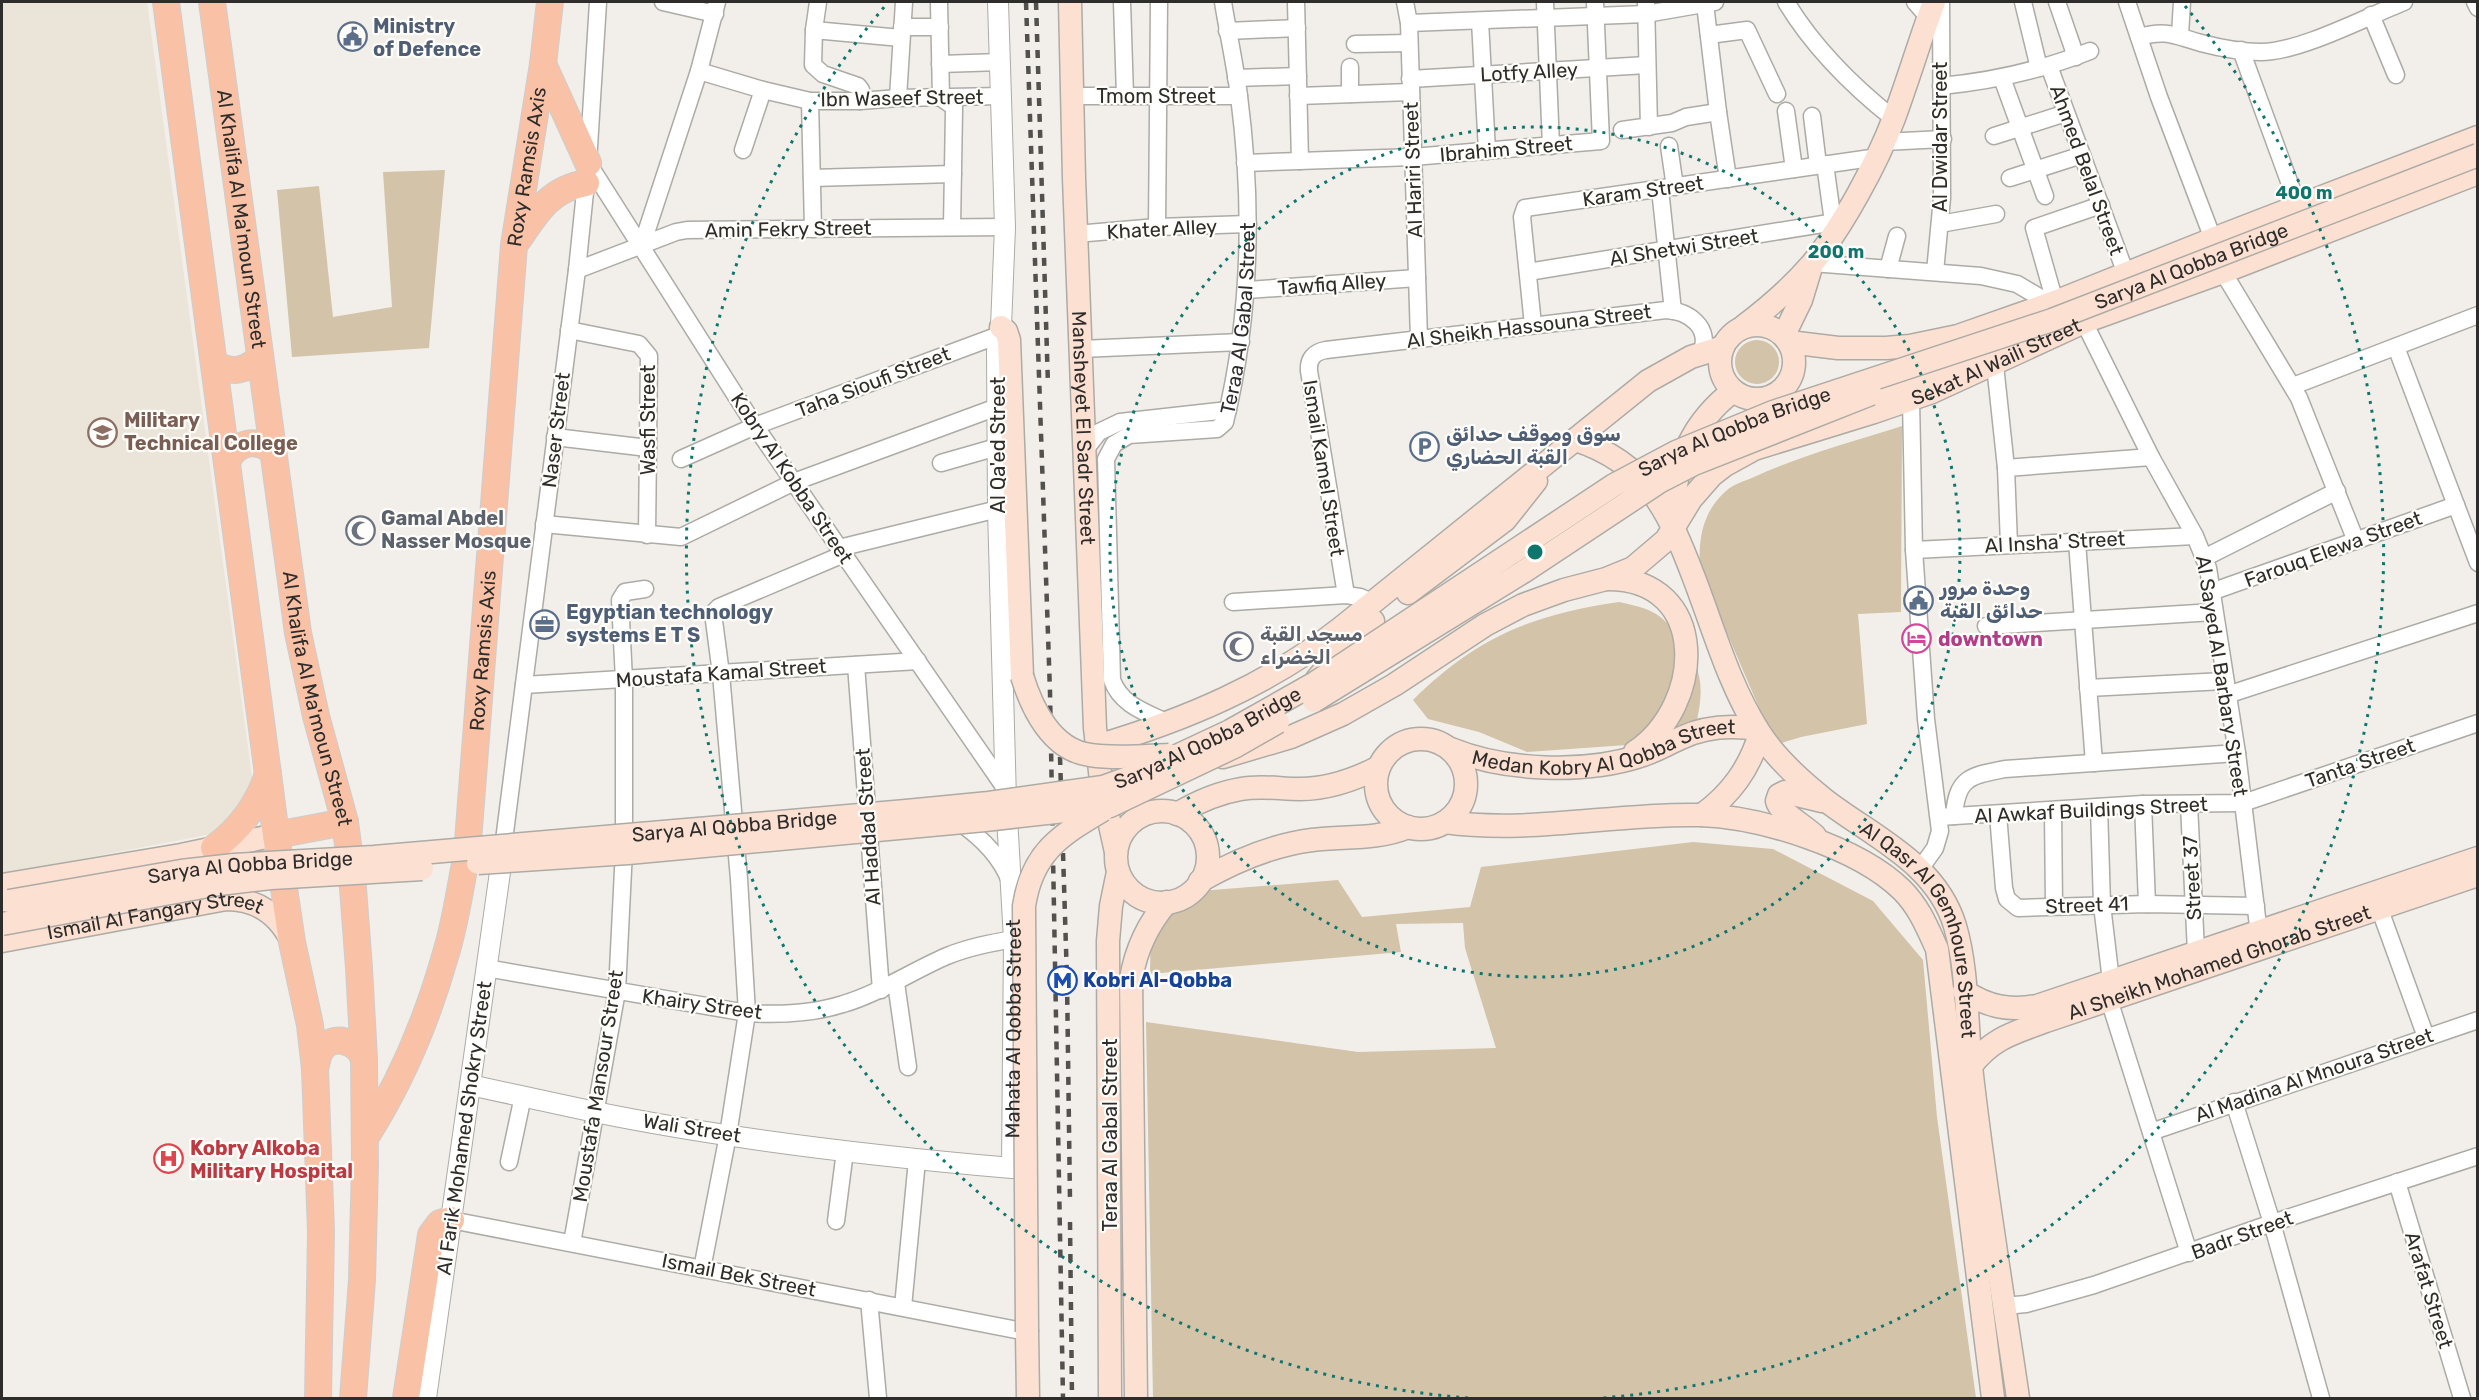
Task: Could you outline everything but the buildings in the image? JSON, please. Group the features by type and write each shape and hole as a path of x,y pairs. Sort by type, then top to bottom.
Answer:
{"main road":[{"path":"166,2 276,835 292,942 310,1025 315,1070 321,1212 318,1398"},
{"name":"Al Khalifa Al Ma'moun Street","path":"212,2 300,644 316,716 345,822 352,875 364,1059 362,1280 353,1398"},
{"name":"Roxy Ramsis Axis","path":"364,1139 390,1094 425,1015 446,953 467,854 514,245 543,64 550,2"},
{"name":"Mansheyet El Sadr Street","path":"1070,2 1076,234 1097,746 1102,789 1117,862"},
{"path":"1097,746 1168,723 1236,694 1278,672 1320,645 1662,372 1712,350 1780,297 1812,263 1881,149 1894,119 1929,5"},
{"path":"514,245 543,204 587,173 543,64"},
{"name":"Sekat Al Waili Street","path":"1786,338 1862,349 1910,346 1958,336 2053,303 2478,137"},
{"name":"Sarya Al Qobba Bridge","path":"4,896 234,865 391,856 989,803 1103,787 1230,731 1315,683 1614,485 1697,442 1773,412 2052,320 2478,155"},
{"name":"Sekat Al Waili Street","path":"1207,760 1263,746 1317,726 1369,700 1504,615 1544,597 1596,582 1633,568 1661,545 1690,499 1701,486 1739,456 1762,446 1911,400 1995,365 2084,322 2223,272 2478,172"},
{"path":"1786,338 1812,263"},
{"path":"1712,350 1719,362 1723,378 1733,391 1756,399 1779,392 1793,373 1794,357 1786,338 1766,325 1744,326"},
{"path":"1000,331 1006,331 1009,340 1022,676 1040,720 1050,732 1077,752 1090,756 1180,755"},
{"name":"Sarya Al Qobba Bridge","path":"2,924 245,881 628,853 985,820 1110,806 1236,746 1347,681 1522,572 1659,482 1694,464 1871,394 1971,361 2016,355"},
{"path":"215,364 230,370 239,370 254,363 260,357"},
{"name":"Al Qasr Al Gemhoure Street","path":"1674,527 1675,485 1685,451 1702,420 1733,391"},
{"name":"Al Qasr Al Gemhoure Street","path":"1576,440 1601,449 1635,473 1654,493 1674,527 1735,686 1759,732 1784,763 1827,801 1878,835 1920,869 1946,903 1956,927 1971,1066 2018,1398"},
{"path":"227,462 236,448 247,443 264,445 273,452"},
{"path":"1315,683 1339,652 1373,620 1505,520 1517,507 1545,464"},
{"path":"1596,582 1636,583 1662,598 1680,622 1687,652 1682,687 1667,720 1648,742 1616,763"},
{"name":"Medan Kobry Al Qobba Street","path":"1450,749 1481,760 1512,766 1580,766 1616,763 1642,756 1681,737 1711,728 1742,727 1759,732"},
{"path":"1445,822 1514,828 1702,815 1728,793 1739,780 1755,750 1759,732"},
{"path":"1133,735 1129,748 1129,762 1147,814"},
{"path":"1415,739 1434,740 1450,749 1462,764 1467,782 1466,792 1459,809 1445,822 1427,829 1408,827 1392,819 1380,804 1376,785 1379,767 1390,751 1406,741 1415,739"},
{"path":"1177,814 1227,791 1257,787 1319,787 1350,780 1379,767"},
{"path":"214,848 248,816 260,795 268,773"},
{"path":"1819,842 1800,822 1781,810 1776,801 1779,795 1785,792 1827,801"},
{"path":"1028,1398 1025,898 1032,874 1050,846 1062,835 1110,806"},
{"path":"1200,881 1207,862 1205,842 1194,824 1167,811 1147,814 1129,825 1119,842 1117,862 1129,889 1137,896 1156,902 1167,902 1186,895 1200,881 1235,862 1272,849 1310,841 1373,837 1408,827"},
{"name":"Al Qasr Al Gemhoure Street","path":"1702,815 1774,828 1819,842 1863,863 1901,890 1923,917 1937,949 1993,1398"},
{"path":"4,896 181,855 345,822"},
{"path":"181,855 192,863 198,876 198,891 192,903"},
{"name":"Al Sheikh Mohamed Ghorab Street","path":"1964,992 1989,1005 2018,1009 2108,988 2377,900 2478,858"},
{"name":"Teraa Al Gabal Street","path":"1117,862 1109,932 1136,1398"},
{"name":"Al Sheikh Mohamed Ghorab Street","path":"2377,900 2478,875"},
{"name":"Ismail Al Fangary Street","path":"2,941 192,903 226,899 253,903 277,919 292,942"},
{"name":"Teraa Al Gabal Street","path":"1110,1398 1121,1118 1133,967 1145,932 1167,902"},
{"name":"Al Sheikh Mohamed Ghorab Street","path":"1971,1066 1982,1050 1998,1039 2108,988 2196,952 2260,940"},
{"path":"315,1070 321,1049 340,1040 354,1044 364,1059"},
{"path":"406,1398 431,1235 440,1223 451,1220"}],"street":[{"name":"Naser Street","path":"502,858 577,270 587,173 598,2"},
{"path":"642,245 699,71 716,8 663,2"},
{"path":"818,2 813,65 823,74 858,86 861,90 860,101"},
{"path":"898,98 904,2"},
{"path":"939,2 941,98 942,101 954,107 952,227"},
{"name":"Al Qa'ed Street","path":"998,2 1005,227 997,447 1005,794 1012,888"},
{"path":"1122,2 1125,96"},
{"path":"1157,227 1159,2"},
{"name":"Teraa Al Gabal Street","path":"1168,723 1130,705 1118,693 1112,680 1107,459 1114,444 1130,435 1217,429 1223,425 1228,410 1241,342 1247,290 1248,224 1239,96 1223,2"},
{"path":"1296,2 1300,161"},
{"name":"Al Hariri Street","path":"1404,2 1409,23 1419,339"},
{"path":"1786,2 1815,45 1838,71 1894,119"},
{"name":"Ahmed Belal Street","path":"2023,2 2044,67 2066,113 2126,274"},
{"path":"1941,86 2002,78 2083,54 2057,2"},
{"path":"2127,2 2159,98 2212,239"},
{"path":"2180,35 2182,2"},
{"path":"2139,37 2155,32 2172,32 2202,43 2241,51 2263,52 2299,45 2404,2"},
{"path":"2475,2 2478,8"},
{"path":"1409,23 1480,21 1545,10 1646,8 1700,3 1709,34 1728,179"},
{"name":"Al Dwidar Street","path":"1929,5 1941,86 1943,139 1940,224 1935,272"},
{"path":"1646,8 1649,127"},
{"path":"1595,9 1597,68"},
{"path":"1545,10 1551,146"},
{"path":"2371,15 2396,75"},
{"path":"1480,21 1487,151"},
{"path":"814,30 901,33 940,27"},
{"path":"1227,31 1297,28"},
{"path":"1709,34 1746,30 1777,94"},
{"path":"1355,45 1409,43"},
{"path":"2241,51 2298,206"},
{"path":"940,64 1001,62"},
{"name":"Lotfy Alley","path":"1299,96 1350,94 1483,75 1647,65"},
{"path":"1350,67 1350,94"},
{"name":"Ibrahim Street","path":"1245,163 1413,157 1599,142 1601,140 1597,68"},
{"name":"Ibn Waseef Street","path":"699,71 763,90 810,100 860,101 1002,96"},
{"path":"1236,78 1298,76"},
{"path":"2002,78 2045,196"},
{"path":"743,150 763,90"},
{"name":"Tmom Street","path":"1073,96 1159,94 1239,96"},
{"path":"810,100 813,229"},
{"path":"1786,111 1794,169"},
{"path":"1622,130 1649,127 1718,112"},
{"path":"1994,136 2066,113"},
{"path":"1812,116 1837,221"},
{"name":"Karam Street","path":"1533,325 1522,217 1525,208 1822,165 1881,149 1943,139"},
{"path":"1669,146 1666,250 1673,310"},
{"path":"2010,178 2082,155"},
{"name":"Kobry Al Kobba Street","path":"587,173 642,245 755,426 918,661 1005,794"},
{"path":"812,178 953,174"},
{"path":"2053,303 2034,228 2101,205"},
{"path":"1940,224 1996,214"},
{"name":"Al Shetwi Street","path":"1528,272 1837,221"},
{"name":"Khater Alley","path":"1076,234 1157,227 1248,224"},
{"name":"Amin Fekry Street","path":"577,270 676,232 687,230 1005,227"},
{"path":"1888,269 1897,236"},
{"path":"1812,263 1981,276 2017,284 2053,303"},
{"path":"2223,272 2293,386 2356,541"},
{"name":"Tawfiq Alley","path":"1247,290 1417,278"},
{"name":"Al Sheikh Hassouna Street","path":"1326,350 1673,310 1687,315 1702,330 1705,341 1712,350"},
{"path":"2293,386 2478,315"},
{"name":"Al Sayed Al Barbary Street","path":"2084,322 2151,457 2195,536 2204,558 2237,753 2260,940"},
{"name":"Wasfi Street","path":"569,330 639,344 647,351 649,361 647,535"},
{"name":"Taha Sioufi Street","path":"681,459 755,426 1000,331"},
{"path":"1081,349 1241,342"},
{"path":"2396,347 2478,563"},
{"name":"Ismail Kamel Street","path":"1326,350 1320,351 1311,358 1309,371 1346,595"},
{"path":"1995,365 2006,468 2009,544"},
{"path":"1911,400 1914,550 1926,720 1946,817"},
{"path":"544,524 681,537 794,482 997,407"},
{"path":"1084,451 1099,432 1112,425 1228,410"},
{"path":"555,437 648,448"},
{"path":"941,462 997,447"},
{"path":"2006,468 2151,457"},
{"path":"2204,558 2337,491"},
{"name":"Farouq Elewa Street","path":"2211,592 2456,505"},
{"path":"702,1269 728,1135 747,1013 721,674 713,617 716,609 842,551 998,509"},
{"name":"Al Insha' Street","path":"1914,550 2195,536"},
{"path":"2077,542 2094,763"},
{"name":"Moustafa Mansour Street","path":"572,1243 617,991 624,850 624,680 620,598 625,592 645,589"},
{"path":"1233,602 1346,595 1372,602"},
{"path":"1986,627 2214,612"},
{"path":"2088,688 2225,688 2478,613"},
{"name":"Moustafa Kamal Street","path":"524,685 918,661"},
{"name":"Al Haddad Street","path":"856,665 868,829 888,986 908,1067"},
{"name":"Tanta Street","path":"2243,803 2478,723"},
{"path":"1920,869 1935,848 1940,831 1960,787 1969,778 2005,769 2237,753"},
{"path":"502,858 735,842 960,823 989,813 1005,794"},
{"name":"Al Awkaf Buildings Street","path":"1946,817 2143,804 2243,803"},
{"path":"2143,804 2147,904"},
{"name":"Street 37","path":"2189,804 2196,952"},
{"path":"2099,807 2102,905 2108,988 2189,1253"},
{"path":"2053,811 2054,906"},
{"name":"Street 41","path":"1998,814 2004,888 2007,899 2018,908 2147,904 2256,906"},
{"path":"960,823 972,831 992,851 1012,888"},
{"name":"Al Farik Mohamed Shokry Street","path":"426,1398 502,858"},
{"name":"Mahata Al Qobba Street","path":"1012,888 1014,939 1012,1168"},
{"path":"2377,900 2426,1037"},
{"name":"Khairy Street","path":"486,968 747,1013 811,1012 843,1004 888,986 947,956 977,946 1014,939"},
{"name":"Al Madina Al Mnoura Street","path":"2151,1132 2478,1020"},
{"name":"Wali Street","path":"470,1085 596,1112 728,1135 917,1160 1012,1168"},
{"path":"509,1162 523,1096"},
{"path":"2235,1102 2321,1398"},
{"path":"836,1221 845,1151"},
{"name":"Badr Street","path":"2004,1306 2048,1299 2478,1156"},
{"path":"903,1307 917,1160"},
{"name":"Arafat Street","path":"2397,1182 2462,1398"},
{"name":"Ismail Bek Street","path":"451,1220 869,1299 1027,1332"},
{"path":"869,1299 878,1398"}],"shaded area":[{"name":"Military Technical College","path":"2,2 147,2 254,792 222,832 2,874"},
{"path":"445,170 429,348 292,357 277,190 319,186 333,317 392,307 383,172"},
{"path":"1757,340 1772,347 1779,362 1772,377 1757,384 1742,377 1735,362 1742,347"},
{"path":"1902,426 1901,612 1858,614 1867,724 1801,737 1775,745 1700,570 1703,527 1718,499 1736,485 1809,455"},
{"path":"1619,602 1646,609 1664,620 1686,647 1697,667 1701,688 1696,724 1670,742 1527,752 1479,732 1428,719 1413,700 1460,660 1507,632 1559,614"},
{"path":"1693,842 1773,849 1873,901 1923,960 1937,1117 1976,1398 1153,1398 1146,1022 1358,1052 1496,1048 1465,948 1463,923 1396,924 1401,952 1150,974 1151,920 1187,892 1338,880 1362,917 1470,907 1481,867"}],"railway":[{"path":"1026,2 1050,692 1063,1398"},
{"path":"1036,2 1048,385"},
{"path":"1060,757 1067,980 1070,1201"},
{"path":"1070,1222 1072,1398"}],"place":[{"name":"Ministry of Defence","path":"352,37"},
{"name":"Military Technical College","path":"103,432"},
{"name":"سوق وموقف حدائق القبة الحضاري","path":"1425,446"},
{"name":"Gamal Abdel Nasser Mosque","path":"360,530"},
{"name":"وحدة مرور حدائق القبة","path":"1919,600"},
{"name":"Egyptian technology systems E T S","path":"545,624"},
{"name":"downtown","path":"1917,639"},
{"name":"مسجد القبة الخضراء","path":"1239,646"},
{"name":"Kobri Al-Qobba","path":"1062,980"},
{"name":"Kobry Alkoba Military Hospital","path":"169,1159"}]}
